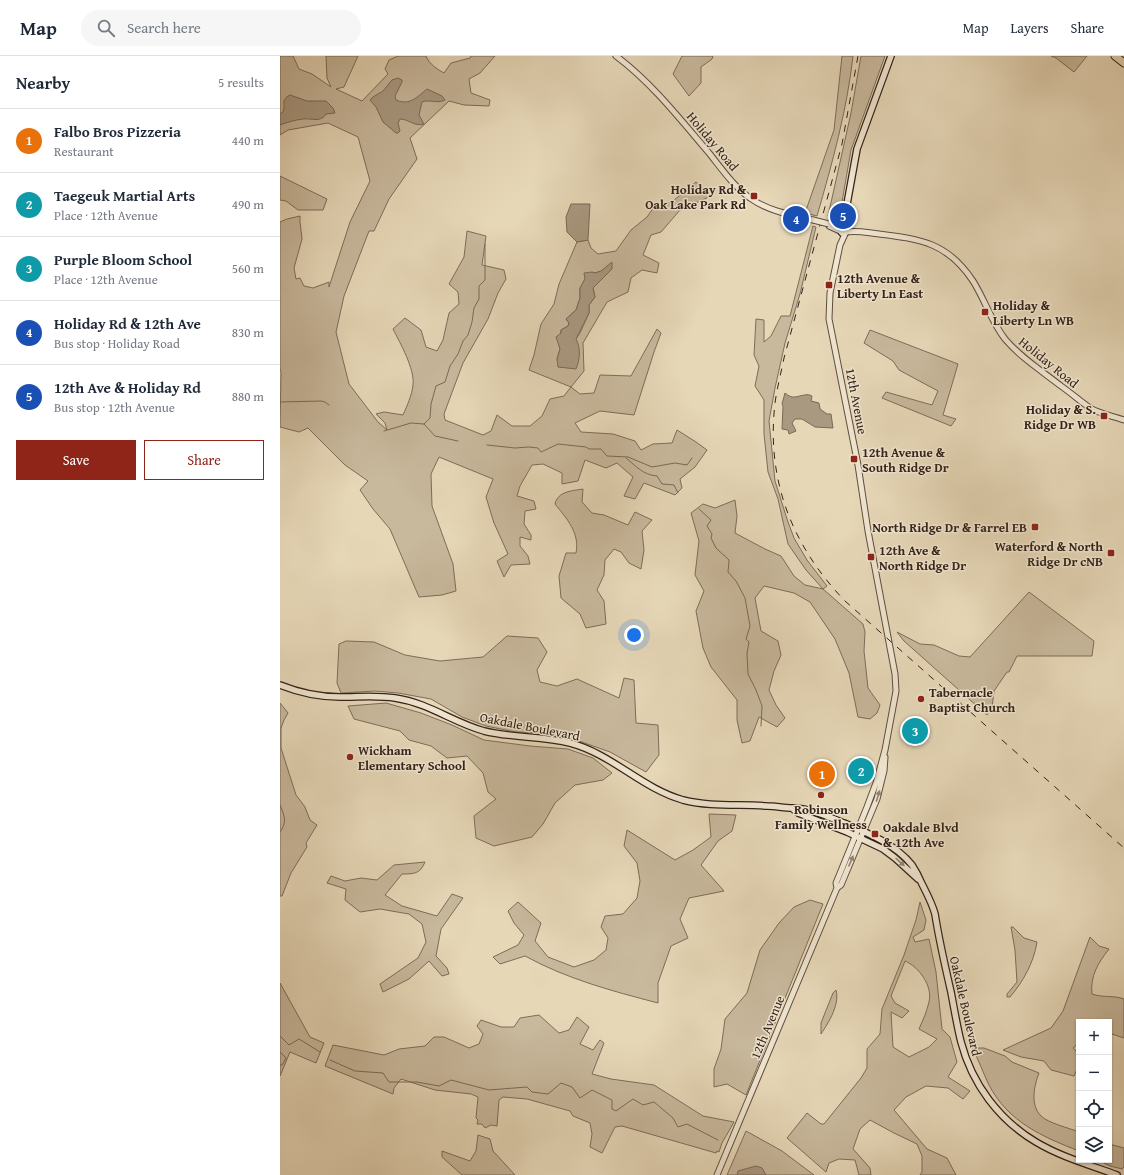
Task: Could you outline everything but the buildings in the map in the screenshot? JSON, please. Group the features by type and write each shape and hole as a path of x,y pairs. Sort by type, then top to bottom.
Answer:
{"highway":[{"path":"1115,56 1124,63"}],"main road":[{"name":"12th Avenue","path":"843,228 857,149 891,56"},
{"name":"Oakdale Boulevard","path":"280,686 323,696 381,696 400,699 426,706 462,723 484,731 505,735 547,738 572,744 606,758 654,789 674,797 715,805 766,806 803,809 861,831 890,846 904,857 917,872 930,898 935,914 961,1044 969,1065 992,1105 1017,1129 1036,1142 1057,1152 1117,1175"},
{"name":"Oakdale Boulevard","path":"793,809 798,813 858,837 889,853 922,883"}],"street":[{"name":"Holiday Road","path":"616,56 642,77 659,95 749,198 773,210 843,228 916,239 934,245 967,273 995,324 1005,339 1017,352 1090,407 1124,420"},
{"name":"12th Avenue","path":"717,1175 837,888 836,883 879,791 884,771 885,750 894,705 896,682 868,531 858,465 830,327 829,301 843,228"}],"shaded area":[{"path":"280,56 293,56 299,69 312,74 331,87 327,78 326,56 358,56 344,87 336,89 362,101 388,74 385,69 389,60 398,56 426,56 431,64 444,73 451,63 470,58 471,56 495,56 480,73 469,79 471,93 490,100 489,106 464,105 449,101 410,138 417,159 389,199 374,231 369,231 344,296 336,332 349,384 378,422 387,430 385,423 376,414 384,412 403,415 412,393 413,379 412,371 406,356 393,329 405,318 421,330 426,347 437,351 443,340 449,313 459,304 458,292 449,284 464,257 467,231 486,236 482,265 504,270 506,279 498,293 488,319 463,363 444,414 445,420 483,435 491,431 497,415 512,426 530,426 542,416 550,399 564,396 571,387 580,394 594,393 600,375 631,376 657,329 661,333 634,415 600,411 575,423 581,432 613,434 635,441 641,450 653,444 672,443 677,430 707,450 695,467 680,479 682,488 675,495 644,483 635,499 624,496 633,477 617,463 606,468 585,460 578,481 562,484 562,473 543,464 532,465 520,486 517,496 534,501 536,509 525,511 524,524 531,535 531,540 520,537 520,546 528,556 530,564 511,565 504,577 497,561 508,554 494,523 486,497 493,479 439,457 431,474 432,506 453,564 456,591 442,595 419,597 390,529 373,509 360,490 368,481 345,465 308,428 299,432 280,427 280,222 300,216 302,239 294,268 296,279 300,278 304,286 313,288 329,282 329,287 350,222 370,181 358,137 328,123 288,130 280,135"},
{"path":"682,56 713,56 712,59 701,67 701,83 689,96 673,74"},
{"path":"842,56 853,56 847,96 828,177 817,216 805,213 834,130"},
{"path":"861,56 885,56 851,150 839,219 828,216 851,113"},
{"path":"1051,56 1087,56 1074,72 1056,58"},
{"path":"398,78 402,80 402,82 395,96 396,100 405,102 413,100 427,89 442,96 445,100 439,102 422,102 419,115 424,124 414,124 400,119 398,123 400,131 396,133 383,122 376,107 370,100 383,91 392,80"},
{"path":"290,95 307,101 326,101 333,108 335,113 326,114 324,117 316,120 300,119 280,125 280,114 284,109 284,100"},
{"path":"280,176 327,199 323,210 298,210 286,201 280,200"},
{"path":"696,182 711,196 680,210 661,232 651,235 643,255 659,263 657,273 642,270 631,278 628,292 607,302 583,343 584,371 571,387 529,370 541,324 554,304 559,284 577,242 588,240 591,248 598,254 616,251 631,230 647,217 654,207 673,201","holes":["612,269 593,288 595,297 589,305 589,313 580,333 557,359 560,349 561,330 568,326 569,323 566,319 576,310 580,298 580,288 585,279 592,272 594,273"]},
{"path":"571,204 590,204 588,240 577,242 567,232 566,217"},
{"path":"813,226 816,227 800,294 785,343 769,421 775,481 788,522 794,538 807,560 827,586 823,589 806,570 788,544 778,499 768,472 764,434 764,400 755,386 759,366 754,355 756,319 764,320 764,342 771,336 781,316 790,316"},
{"path":"612,262 612,269 593,288 595,297 589,305 589,313 576,339 579,346 579,354 576,369 558,367 557,359 560,349 556,337 561,333 561,330 568,326 569,323 566,319 576,310 580,298 580,288 585,279 584,273 595,273 601,271"},
{"path":"870,330 958,364 943,415 956,419 951,426 882,398 886,392 932,405 938,391 899,370 893,361 864,343"},
{"path":"785,393 792,397 807,395 812,396 811,401 819,403 820,409 827,414 831,414 833,428 815,427 802,419 795,419 792,423 796,431 789,434 788,430 782,429 782,404"},
{"path":"583,489 582,502 592,513 604,515 628,525 635,512 652,520 642,531 644,550 641,569 629,563 621,552 614,549 605,560 604,575 597,590 604,601 606,624 586,628 580,614 561,598 559,576 566,553 576,553 577,546 572,527 555,504 559,496 562,494"},
{"path":"735,500 737,516 735,533 781,556 794,576 805,585 823,589 863,624 865,632 864,651 868,688 880,705 877,713 870,719 858,717 849,673 835,639 810,602 794,593 764,586 755,598 761,631 778,641 781,655 774,671 769,690 776,705 785,718 777,727 759,717 750,741 742,743 737,720 737,700 711,667 703,648 696,611 704,591 695,575 699,541 691,513 703,504 715,508"},
{"path":"1029,592 1094,641 1092,656 1017,656 1009,672 1007,672 994,691 992,708 987,715 904,641 897,632 920,644 934,645 959,656 970,657"},
{"path":"507,636 538,638 547,652 537,670 540,682 557,686 577,679 619,698 624,678 634,680 636,723 658,725 659,755 646,772 610,752 579,741 547,733 515,732 486,726 462,717 431,699 398,693 375,691 341,693 337,683 339,644 346,641 374,642 405,655 440,661 483,657"},
{"path":"280,703 288,713 281,728 281,748 296,795 305,807 310,820 317,825 306,843 307,847 291,873 282,896 280,896"},
{"path":"386,703 421,713 484,740 568,749 593,758 612,773 603,780 575,785 555,803 543,824 532,837 494,846 476,838 474,816 496,799 488,792 483,773 467,756 447,758 431,746 409,740 400,731 354,719 348,706"},
{"path":"709,814 736,815 732,831 718,841 701,865 724,891 689,898 680,919 688,938 671,946 658,983 658,1003 573,978 525,956 500,964 493,957 518,945 524,935 514,923 508,911 518,902 541,923 535,941 548,957 574,967 594,960 606,950 608,938 601,927 605,916 623,914 637,898 640,881 637,863 624,846 627,830 675,860 693,850 711,837"},
{"path":"425,862 419,871 410,874 402,874 385,895 402,906 437,916 452,894 463,898 441,929 436,956 447,968 449,974 442,976 429,961 409,979 383,992 380,984 418,958 426,942 422,924 409,914 380,909 360,912 345,900 346,889 327,883 331,876 345,881 361,878 377,880 394,865"},
{"path":"810,900 823,904 746,1095 727,1084 714,1087 714,1069 721,1049 725,1019 747,993 760,950 779,923 794,907"},
{"path":"920,902 926,920 924,930 913,937 915,942 929,939 936,972 942,1029 950,1037 957,1062 948,1077 970,1091 963,1099 948,1088 926,1086 906,1097 894,1110 927,1149 947,1158 956,1175 920,1175 922,1172 922,1156 917,1144 870,1120 860,1129 853,1149 870,1168 871,1175 859,1175 855,1160 839,1159 829,1163 826,1172 787,1138 807,1113 821,1124 824,1124 861,1078 867,1068 867,1049 880,1034 882,1009 904,955 916,920","holes":["905,961 920,972 924,978 930,996 925,1016 919,1029 937,1039 929,1047 909,1057 893,1047 891,1012 902,1018 909,1011 895,1003 891,996"]},
{"path":"1011,927 1013,927 1024,938 1037,942 1036,949 1027,971 1015,991 1010,997 1007,997 1007,994 1017,982 1015,950"},
{"path":"1090,937 1099,946 1109,949 1101,959 1096,970 1092,981 1092,994 1124,999 1124,1038 1112,1034 1112,1019 1076,1019 1076,1046 1073,1048 1076,1051 1076,1072 1074,1076 1051,1070 1044,1061 1021,1057 1003,1050 1051,1028 1063,1011"},
{"path":"280,983 310,1037 324,1043 316,1063 290,1052 280,1076"},
{"path":"836,990 837,995 835,1007 821,1034 821,1023 833,993"},
{"path":"539,1015 559,1033 569,1030 577,1017 589,1027 580,1044 593,1050 600,1040 604,1043 592,1074 611,1079 654,1085 703,1116 734,1122 722,1143 719,1152 717,1151 716,1153 622,1126 615,1127 602,1153 590,1147 592,1134 590,1123 573,1116 570,1111 527,1099 503,1097 499,1100 497,1126 491,1125 485,1128 482,1124 477,1124 478,1120 476,1118 478,1097 471,1094 435,1090 401,1079 394,1088 393,1094 325,1066 333,1045 384,1055 399,1049 425,1046 434,1037 444,1037 469,1048 479,1044 483,1034 477,1026 481,1020 501,1027 514,1027 520,1018"},
{"path":"972,1048 984,1048 1005,1056 1012,1062 1039,1073 1034,1095 1035,1106 1044,1119 1076,1131 1076,1150 1040,1134 1028,1127 1006,1109 989,1085"},
{"path":"746,1131 782,1151 814,1175 727,1175"},
{"path":"478,1135 490,1139 493,1151 515,1175 462,1175 442,1157 442,1151 470,1161 476,1151"},
{"path":"1112,1145 1124,1148 1124,1167 1122,1169 1104,1163 1112,1163"},
{"path":"756,1166 762,1168 766,1175 737,1175 738,1171"}],"waterway":[{"path":"424,424 430,418 431,404 436,386 445,382 450,366 458,354 463,341 468,335 474,308 479,299 479,286 485,280 485,244"},
{"path":"280,402 321,401 329,405"},
{"path":"384,431 411,423 424,424 435,436 458,441"},
{"path":"487,445 515,448 538,448 541,452 558,444 586,447 589,449 601,449 607,456 628,457 652,467 675,463 687,465 692,458"},
{"path":"626,458 644,472 657,476 662,484 674,485 678,493"},
{"path":"699,509 711,520 707,526 712,534 711,538 716,548 729,560 728,572 736,581 745,598 750,626 746,639 749,642 747,653 748,674 762,706 761,726"},
{"path":"280,805 284,819 284,825 280,832"},
{"path":"280,1036 289,1045 299,1039 320,1052"},
{"path":"280,1052 286,1058 282,1065 280,1065"},
{"path":"330,1060 355,1071 383,1073 389,1082 417,1082 439,1086 451,1080 489,1090 527,1087 532,1092 548,1094 561,1083 572,1087 580,1098 592,1090 612,1100 612,1109 616,1111 633,1099 643,1105 654,1102 673,1118 678,1127 687,1124 718,1140"}],"railway":[{"path":"858,56 842,144 784,358 775,403 773,431 775,459 779,485 787,510 797,534 810,558 826,580 845,601 1124,848"}],"place":[{"name":"Holiday Rd & Oak Lake Park Rd","path":"754,196"},
{"name":"12th Ave & Holiday Rd","path":"843,216"},
{"name":"Holiday Rd & 12th Ave","path":"796,219"},
{"name":"12th Avenue & Liberty Ln East","path":"829,285"},
{"name":"Holiday & Liberty Ln WB","path":"985,312"},
{"name":"Holiday & S. Ridge Dr WB","path":"1104,416"},
{"name":"12th Avenue & South Ridge Dr","path":"854,459"},
{"name":"North Ridge Dr & Farrel EB","path":"1035,527"},
{"name":"Waterford & North Ridge Dr cNB","path":"1111,553"},
{"name":"12th Ave & North Ridge Dr","path":"871,557"},
{"name":"Tabernacle Baptist Church","path":"921,699"},
{"name":"Purple Bloom School","path":"915,731"},
{"name":"Wickham Elementary School","path":"350,757"},
{"name":"Taegeuk Martial Arts","path":"861,771"},
{"name":"Falbo Bros Pizzeria","path":"822,774"},
{"name":"Robinson Family Wellness","path":"821,795"},
{"name":"Oakdale Blvd & 12th Ave","path":"875,834"}]}
